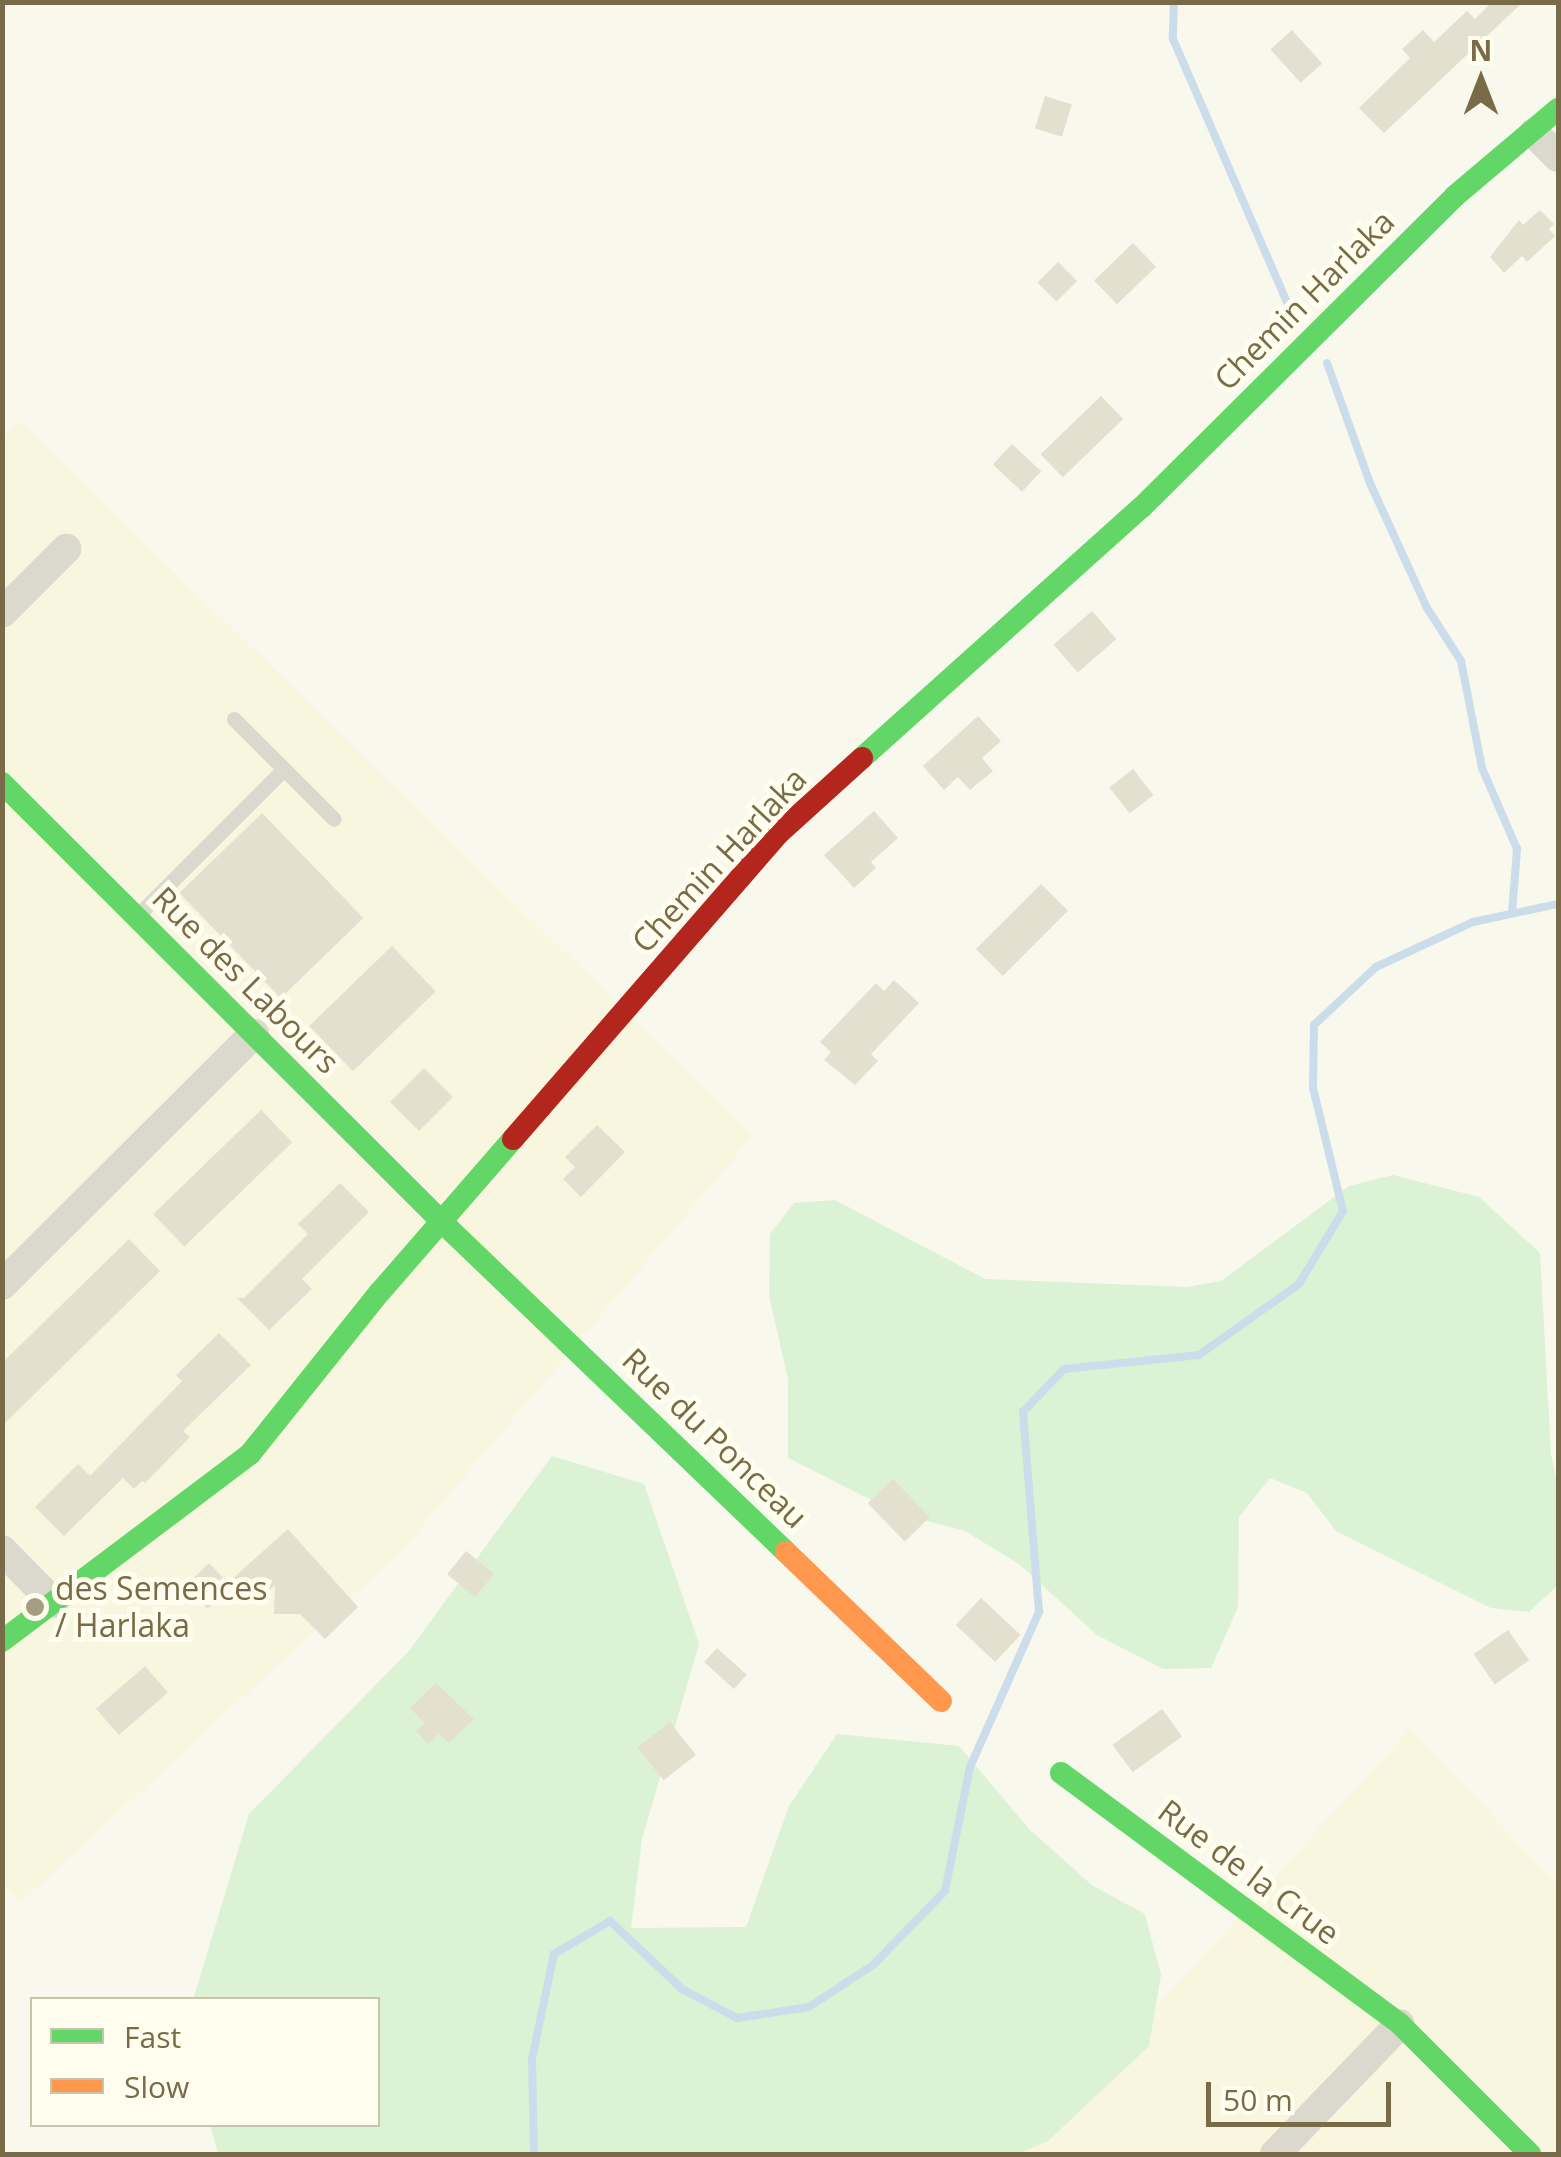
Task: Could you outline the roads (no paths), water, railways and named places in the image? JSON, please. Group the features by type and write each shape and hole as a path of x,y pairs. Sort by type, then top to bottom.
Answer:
{"street":[{"name":"Chemin Harlaka","path":"2,1641 250,1454 380,1292 779,833 1142,507 1455,196 1558,108"},
{"path":"1534,132 1558,157"},
{"path":"2,613 66,549"},
{"name":"Rue des Labours","path":"2,783 443,1223"},
{"path":"2,1285 254,1034"},
{"name":"Rue du Ponceau","path":"443,1223 941,1701"},
{"path":"2,1550 54,1603"},
{"name":"Rue de la Crue","path":"1061,1773 1400,2024 1530,2154"},
{"path":"1275,2154 1400,2024"}],"lane":[{"path":"234,719 334,819"},
{"path":"136,916 284,769"}],"waterway":[{"path":"1174,2 1173,39 1293,316"},
{"path":"1327,363 1370,483 1427,608 1461,661 1482,768 1517,849 1512,914"},
{"path":"534,2154 532,2059 554,1954 610,1921 682,1989 737,2018 809,2007 873,1965 945,1891 970,1767 1039,1612 1023,1412 1064,1369 1199,1355 1299,1284 1343,1211 1313,1088 1314,1025 1376,967 1473,922 1558,904"}],"place":[{"name":"des Semences / Harlaka","path":"35,1607"}]}
